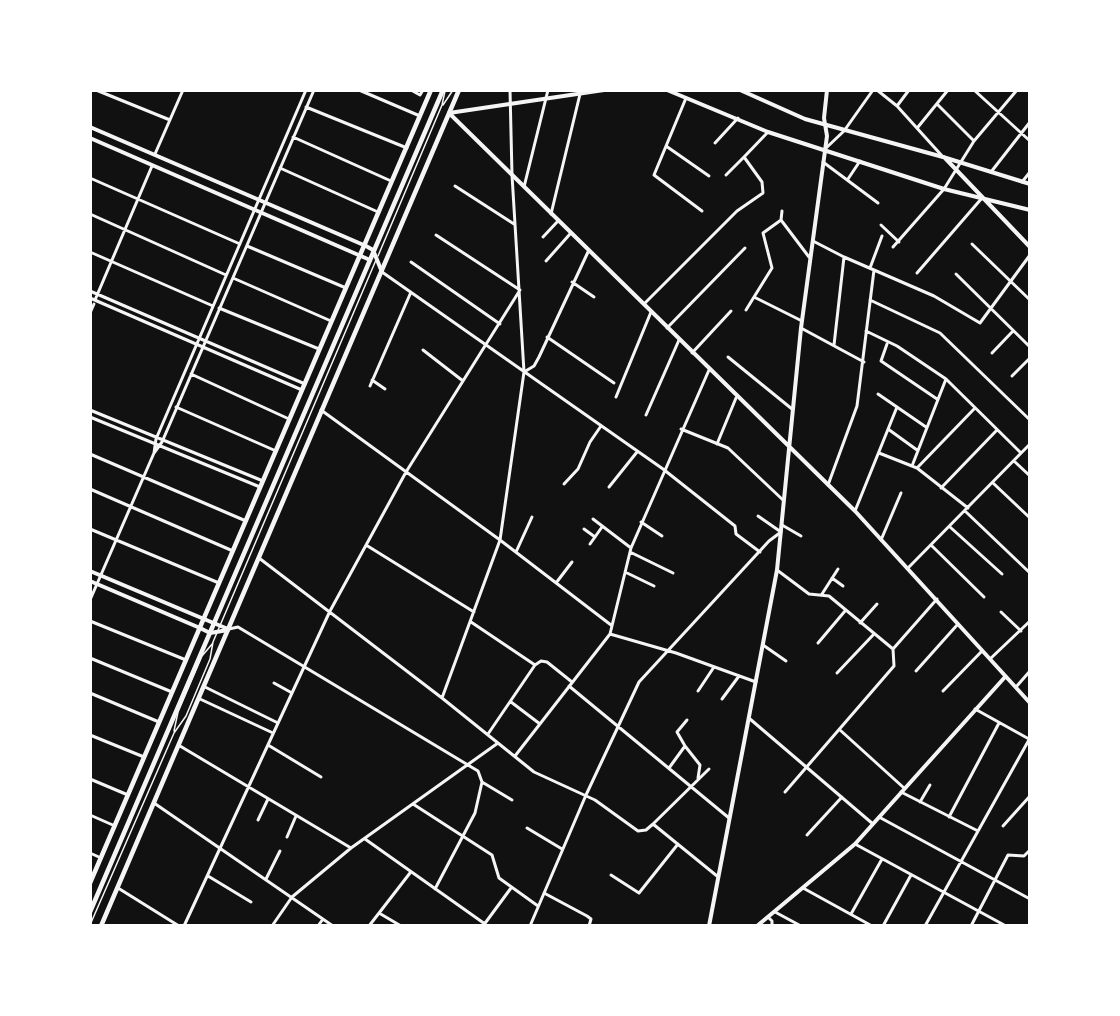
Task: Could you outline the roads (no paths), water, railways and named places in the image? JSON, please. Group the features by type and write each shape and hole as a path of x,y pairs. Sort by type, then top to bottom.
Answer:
{"main road":[{"path":"90,883 362,256 431,90"},
{"path":"90,912 373,250 444,90"},
{"path":"101,926 459,90"}],"street":[{"path":"96,90 170,120"},
{"path":"155,155 183,90"},
{"path":"154,453 156,439 306,90"},
{"path":"90,600 154,453 162,442 314,90"},
{"path":"358,90 420,116"},
{"path":"411,90 420,95 423,90"},
{"path":"442,698 500,540 524,372 514,224 510,90"},
{"path":"524,187 548,90"},
{"path":"448,113 604,90"},
{"path":"667,90 768,132 944,189 1030,210"},
{"path":"740,90 824,125 943,157 1030,184"},
{"path":"709,926 777,570 809,257 826,136 824,125 827,90"},
{"path":"823,150 844,131 873,90"},
{"path":"878,90 897,106 1030,247"},
{"path":"897,106 909,90"},
{"path":"918,128 948,90"},
{"path":"893,247 944,189 956,171 958,162 1017,90"},
{"path":"976,91 1030,141"},
{"path":"551,214 580,92"},
{"path":"686,98 654,176 702,211"},
{"path":"937,104 974,141"},
{"path":"306,106 407,148"},
{"path":"448,113 736,398 855,511 1030,703"},
{"path":"714,143 738,118"},
{"path":"991,172 1030,122"},
{"path":"90,127 373,250 382,272 663,469 732,523 736,534 760,552"},
{"path":"726,175 768,132"},
{"path":"293,137 393,181"},
{"path":"90,138 369,260 376,261"},
{"path":"666,146 709,176"},
{"path":"644,305 737,211 763,193 762,182 744,157"},
{"path":"822,161 878,202"},
{"path":"848,179 860,161"},
{"path":"90,314 152,166"},
{"path":"280,168 379,212"},
{"path":"1022,182 1030,172"},
{"path":"90,178 240,244"},
{"path":"455,186 514,224"},
{"path":"917,273 982,198"},
{"path":"746,310 772,268 763,233 780,220 782,211"},
{"path":"90,214 226,275"},
{"path":"780,220 809,257"},
{"path":"543,237 558,221"},
{"path":"881,225 898,242"},
{"path":"546,261 570,234"},
{"path":"436,235 520,290"},
{"path":"870,268 882,236"},
{"path":"812,240 844,257 934,296 980,323 1030,255"},
{"path":"972,244 1030,300"},
{"path":"246,246 347,289"},
{"path":"667,328 746,248"},
{"path":"90,252 213,306"},
{"path":"524,372 534,366 588,252"},
{"path":"834,345 844,257"},
{"path":"411,262 500,324"},
{"path":"828,485 857,406 874,270"},
{"path":"956,274 1030,347"},
{"path":"232,278 333,321"},
{"path":"572,282 594,297"},
{"path":"118,888 182,926 208,876 330,611 406,472 520,290"},
{"path":"90,291 305,384"},
{"path":"370,386 411,292"},
{"path":"754,297 802,321"},
{"path":"90,298 94,302 302,390"},
{"path":"870,300 940,333 1030,420"},
{"path":"219,308 320,350"},
{"path":"692,352 732,311"},
{"path":"616,398 651,312"},
{"path":"801,328 864,362"},
{"path":"866,331 887,344 897,346 945,379 1021,453"},
{"path":"992,353 1013,331"},
{"path":"548,337 614,383"},
{"path":"646,415 679,340"},
{"path":"887,344 881,361 937,399"},
{"path":"423,350 463,381"},
{"path":"728,357 792,408"},
{"path":"1012,376 1030,358"},
{"path":"515,756 610,634 630,550 663,469 709,370"},
{"path":"191,374 290,419"},
{"path":"912,466 945,379"},
{"path":"372,380 385,389"},
{"path":"878,394 926,427"},
{"path":"717,444 736,398"},
{"path":"176,407 276,451"},
{"path":"855,511 897,407"},
{"path":"917,468 975,408"},
{"path":"90,410 162,442 263,481"},
{"path":"321,410 500,540 611,625"},
{"path":"90,417 260,487"},
{"path":"564,484 578,469 590,442 601,426"},
{"path":"681,429 736,454 783,500"},
{"path":"888,429 917,450"},
{"path":"941,488 997,430"},
{"path":"908,568 1030,444"},
{"path":"609,487 637,452"},
{"path":"879,453 917,468 966,510 1030,573"},
{"path":"90,454 246,521"},
{"path":"1014,460 1030,476"},
{"path":"993,483 1030,518"},
{"path":"90,489 233,551"},
{"path":"881,540 901,493"},
{"path":"758,516 781,532"},
{"path":"516,552 532,517"},
{"path":"592,519 630,550 673,573"},
{"path":"641,522 662,536"},
{"path":"782,525 801,536"},
{"path":"950,526 1002,574"},
{"path":"590,544 602,527"},
{"path":"90,529 219,583"},
{"path":"584,529 595,537"},
{"path":"530,926 586,795 639,682 781,532"},
{"path":"366,545 474,612"},
{"path":"932,546 984,597"},
{"path":"259,558 442,698 534,772 586,795 638,831 646,830 653,824 709,769"},
{"path":"556,583 572,562"},
{"path":"822,594 838,569"},
{"path":"777,570 809,594 829,596 893,649"},
{"path":"90,571 229,629"},
{"path":"625,572 654,586"},
{"path":"832,578 843,586"},
{"path":"90,581 210,633 238,627 470,764 478,771 482,782 475,813 435,889"},
{"path":"785,792 894,666 893,649 937,599"},
{"path":"860,623 877,604"},
{"path":"818,643 845,611"},
{"path":"1001,612 1021,631"},
{"path":"90,621 186,660"},
{"path":"990,660 1030,621"},
{"path":"471,622 535,665"},
{"path":"916,671 958,624"},
{"path":"610,634 668,651 756,682"},
{"path":"837,673 874,634"},
{"path":"763,645 786,661"},
{"path":"943,691 982,651"},
{"path":"90,658 172,692"},
{"path":"488,734 540,661 547,662 572,682"},
{"path":"698,691 714,667"},
{"path":"1016,688 1030,671"},
{"path":"722,699 739,676"},
{"path":"758,926 855,844 1005,677"},
{"path":"274,683 292,693"},
{"path":"568,686 729,818"},
{"path":"205,687 278,723"},
{"path":"90,693 159,722"},
{"path":"200,699 273,733"},
{"path":"511,702 540,724"},
{"path":"925,926 1030,738 975,710"},
{"path":"750,719 808,766 873,824"},
{"path":"687,720 677,732 700,765 698,780"},
{"path":"949,817 999,723"},
{"path":"840,730 903,790 920,802 978,831"},
{"path":"90,735 144,757"},
{"path":"272,926 292,897 351,848 498,743"},
{"path":"268,745 321,777"},
{"path":"180,746 351,848"},
{"path":"669,768 685,746"},
{"path":"90,779 128,795"},
{"path":"482,782 512,800"},
{"path":"920,802 930,785"},
{"path":"807,835 843,796"},
{"path":"1003,826 1030,796"},
{"path":"258,820 268,800"},
{"path":"154,803 333,926"},
{"path":"413,804 492,855 499,878 538,906"},
{"path":"90,815 115,826"},
{"path":"287,837 297,816"},
{"path":"879,817 1030,899"},
{"path":"653,824 717,876"},
{"path":"527,828 562,849"},
{"path":"365,839 484,925 511,888"},
{"path":"610,875 639,893 678,844"},
{"path":"855,844 1006,926"},
{"path":"971,926 1008,855 1024,856 1030,850"},
{"path":"266,879 280,851"},
{"path":"90,853 101,858"},
{"path":"851,914 882,859"},
{"path":"369,926 410,872"},
{"path":"883,926 912,875"},
{"path":"208,876 251,902"},
{"path":"803,888 872,926"},
{"path":"544,893 587,916 591,919 589,926"},
{"path":"775,912 801,926"},
{"path":"379,913 401,926"},
{"path":"768,917 772,921 772,926"},
{"path":"318,926 323,919"}],"lane":[{"path":"442,105 444,90"},
{"path":"90,925 174,733 186,716 210,659 213,642 442,105 453,90"},
{"path":"174,733 178,712 202,656 213,642"}]}
